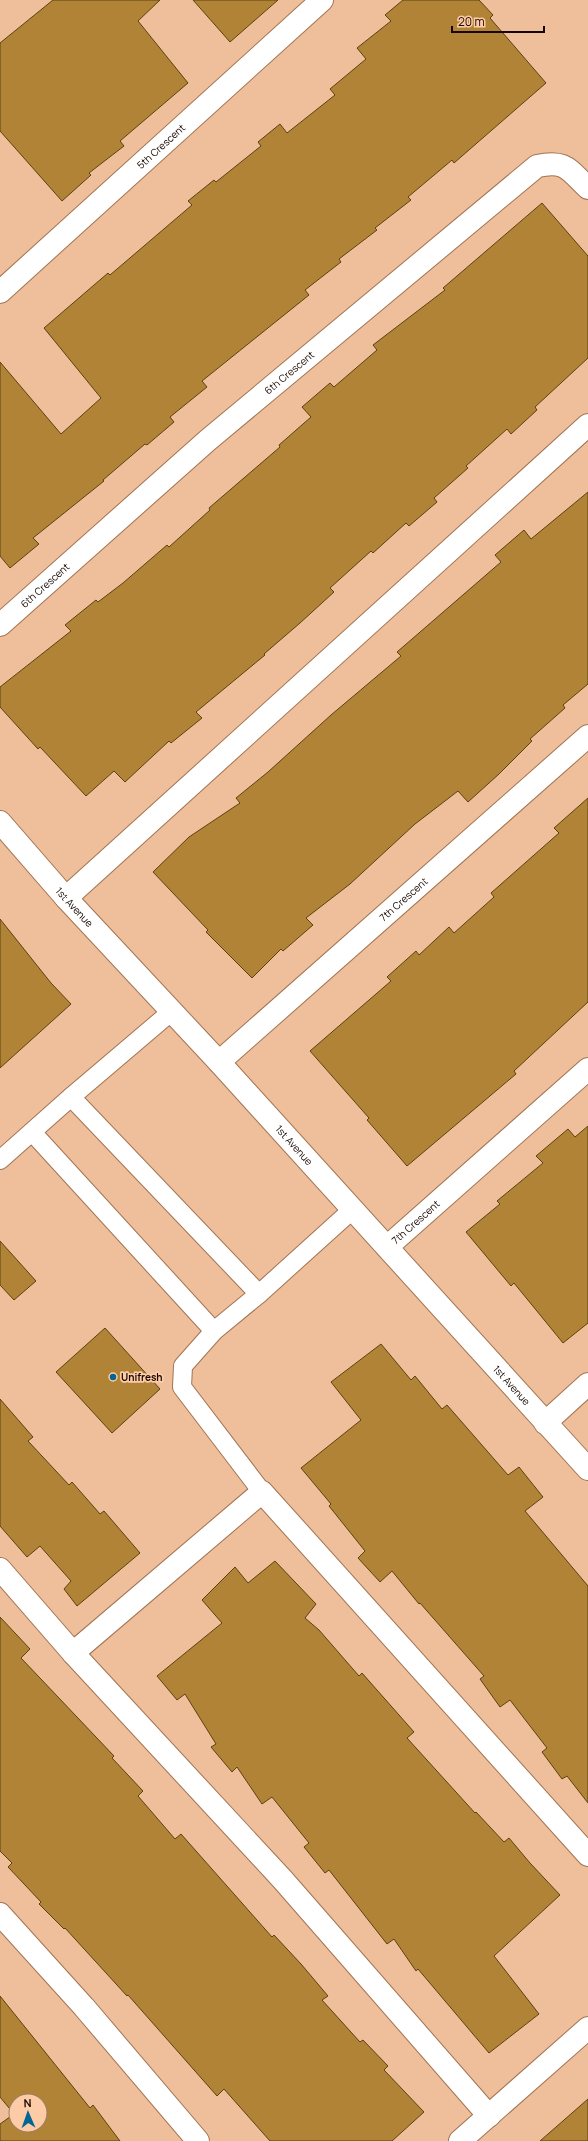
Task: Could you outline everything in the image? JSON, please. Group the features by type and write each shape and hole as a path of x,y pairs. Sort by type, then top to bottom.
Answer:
{"street":[{"name":"5th Crescent","path":"0,292 322,0"},
{"name":"6th Crescent","path":"0,625 208,440 537,166 549,164 564,165 588,188"},
{"path":"66,898 588,424"},
{"name":"7th Crescent","path":"218,1062 588,736"},
{"name":"1st Avenue","path":"0,822 66,898 218,1062 588,1469"},
{"name":"7th Crescent","path":"387,1247 588,1069"},
{"path":"545,1423 588,1384"},
{"path":"73,1653 262,1492 588,1855"},
{"path":"0,1569 73,1653 283,1880 490,2116"},
{"path":"0,1914 84,2007 198,2141"},
{"path":"460,2141 588,2028"}],"lane":[{"path":"0,1160 71,1097 172,1012"},
{"path":"71,1097 259,1294"},
{"path":"32,1132 214,1331"},
{"path":"262,1492 182,1387 183,1366 214,1331 259,1294 352,1210"}],"building":[{"path":"53,0 160,0 138,21 188,83 120,141 124,146 89,173 91,175 62,201 0,131 0,43"},
{"path":"193,0 278,0 230,42"},
{"path":"403,0 479,0 493,15 490,18 546,83 454,163 452,160 408,197 411,200 375,228 377,230 339,259 341,262 305,290 309,295 202,381 207,387 170,417 174,422 147,445 145,444 103,480 104,481 33,538 39,544 10,568 0,556 0,362 61,434 101,398 44,328 108,273 110,275 192,205 188,201 214,180 216,182 261,146 258,142 280,124 287,133 335,95 330,89 366,59 357,48 391,21 385,15"},
{"path":"542,203 588,256 588,358 535,407 537,410 511,434 507,429 466,466 468,468 434,498 437,502 409,526 406,523 373,553 371,551 330,588 334,592 264,654 265,655 196,712 202,718 171,743 169,741 125,782 114,771 86,796 40,747 38,749 0,707 0,687 71,631 65,625 96,600 98,602 123,583 167,545 169,547 210,510 209,508 280,447 279,445 311,417 302,407 330,383 334,387 377,350 373,345 445,290 443,288"},
{"path":"588,492 588,684 563,705 565,708 530,739 532,741 468,802 458,791 415,824 350,884 306,918 313,925 283,951 281,949 252,978 206,932 208,930 153,872 189,837 240,803 236,798 401,656 397,652 501,562 495,555 524,530 531,539"},
{"path":"588,798 588,1002 514,1071 516,1074 407,1166 367,1120 369,1118 310,1051 391,981 387,977 416,951 419,955 449,927 454,933 494,897 491,893 559,833 554,828"},
{"path":"0,919 51,983 71,1004 0,1068"},
{"path":"588,1126 588,1323 563,1343 514,1283 511,1286 466,1232 500,1204 497,1201 543,1163 536,1156 568,1129 575,1137"},
{"path":"0,1241 36,1281 14,1300 0,1285"},
{"path":"105,1328 160,1389 112,1433 56,1372"},
{"path":"381,1344 411,1380 415,1376 442,1409 447,1405 508,1475 519,1467 543,1497 525,1511 588,1586 588,1803 567,1776 562,1779 542,1752 547,1748 510,1700 500,1707 480,1679 484,1676 420,1603 419,1604 392,1571 380,1582 358,1558 365,1551 329,1506 331,1504 301,1468 361,1420 331,1382"},
{"path":"0,1399 33,1437 28,1441 69,1485 72,1482 100,1514 104,1511 140,1553 77,1606 64,1589 71,1581 40,1546 27,1557 0,1526"},
{"path":"275,1561 316,1604 305,1618 319,1630 359,1676 362,1673 414,1732 407,1738 475,1813 476,1812 504,1842 509,1838 560,1895 494,1956 539,2014 489,2053 418,1969 416,1971 394,1939 387,1944 329,1870 325,1873 304,1847 309,1843 272,1797 262,1804 237,1767 232,1772 211,1747 216,1744 185,1694 177,1700 157,1676 222,1623 202,1600 235,1567 248,1583"},
{"path":"0,1617 30,1649 21,1658 114,1756 112,1758 143,1791 138,1796 175,1839 181,1834 272,1937 274,1935 301,1964 328,1996 322,2000 360,2042 363,2040 388,2066 384,2070 424,2112 392,2141 270,2141 224,2089 217,2096 128,1995 127,1996 65,1928 64,1929 39,1904 41,1902 8,1867 12,1863 0,1851"},
{"path":"0,1996 90,2108 93,2105 120,2141 0,2141 0,2124 8,2118 8,2133 48,2133 48,2093 8,2093 8,2107 0,2097"},
{"path":"588,2099 588,2141 540,2141"}],"place":[{"name":"Unifresh","path":"113,1377"}]}
